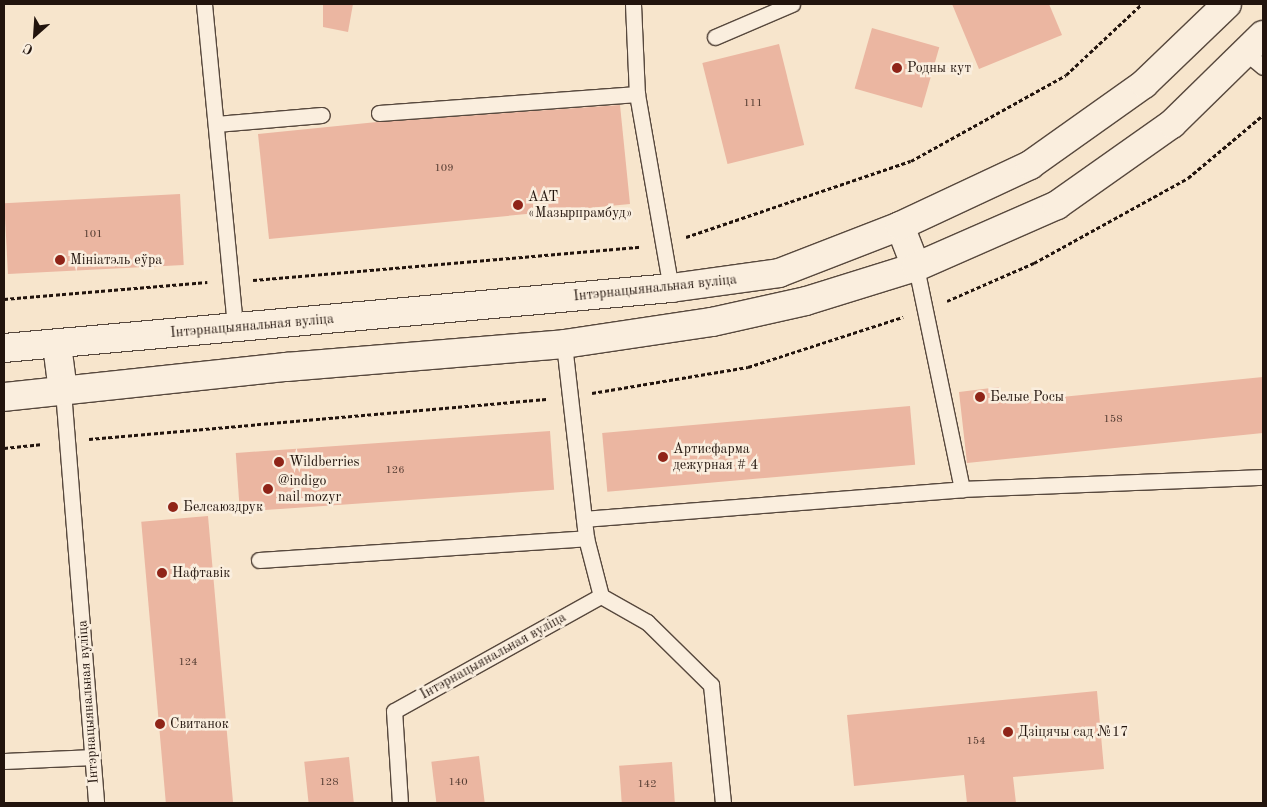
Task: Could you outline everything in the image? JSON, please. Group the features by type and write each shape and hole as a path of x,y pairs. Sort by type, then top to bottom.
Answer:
{"main road":[{"name":"Інтэрнацыянальная вуліца","path":"4,348 58,345 235,327 670,288 779,273 900,226 1030,165 1144,84 1227,4"},
{"path":"4,398 286,367 564,344 712,322 788,305 916,267 1057,205 1172,124 1257,51"},
{"path":"900,226 916,267"},
{"path":"58,345 63,391"}],"lane":[{"path":"204,4 235,327"},
{"path":"633,4 637,94 670,288"},
{"path":"715,37 792,4"},
{"path":"378,113 637,94"},
{"path":"216,124 322,115"},
{"path":"916,267 962,489"},
{"path":"564,344 586,538 601,596 647,622 711,685 723,803"},
{"name":"Інтэрнацыянальная вуліца","path":"63,391 96,803"},
{"path":"584,519 962,489 1263,477"},
{"path":"259,560 586,538"},
{"name":"Інтэрнацыянальная вуліца","path":"400,803 394,711 601,596"},
{"path":"4,761 92,757"}],"path":[{"path":"4,299 230,280 280,279 663,245 911,161 1066,75 1142,4"}],"building":[{"path":"323,4 353,4 348,32 323,27"},
{"path":"952,4 1049,4 1062,35 979,69"},
{"name":"Родны кут","path":"872,28 939,47 922,108 855,89"},
{"path":"779,44 804,145 728,164 702,63"},
{"name":"ААТ «Мазырпрамбуд»","path":"620,105 630,204 269,239 258,134 377,122"},
{"path":"180,194 184,265 8,274 4,203"},
{"path":"1263,377 1263,433 967,463 959,392 999,387 1001,403"},
{"path":"910,406 915,465 607,492 602,433"},
{"path":"550,431 554,490 240,512 236,453"},
{"path":"208,516 233,803 166,803 141,522"},
{"path":"1097,691 1104,769 1013,777 1016,803 967,803 964,775 854,786 847,715"},
{"path":"479,756 485,803 436,803 431,762"},
{"path":"349,757 354,803 309,803 304,762"},
{"path":"672,762 675,803 622,803 619,766"}],"place":[{"name":"Родны кут","path":"897,68"},
{"name":"ААТ «Мазырпрамбуд»","path":"518,205"},
{"name":"Мініатэль еўра","path":"60,260"},
{"name":"Белые Росы","path":"980,397"},
{"name":"Артисфарма дежурная # 4","path":"663,457"},
{"name":"Wildberries","path":"279,462"},
{"name":"@indigo nail mozyr","path":"268,489"},
{"name":"Белсаюздрук","path":"173,507"},
{"name":"Нафтавік","path":"162,573"},
{"name":"Свитанок","path":"160,724"},
{"name":"Дзіцячы сад №17","path":"1008,732"}]}
